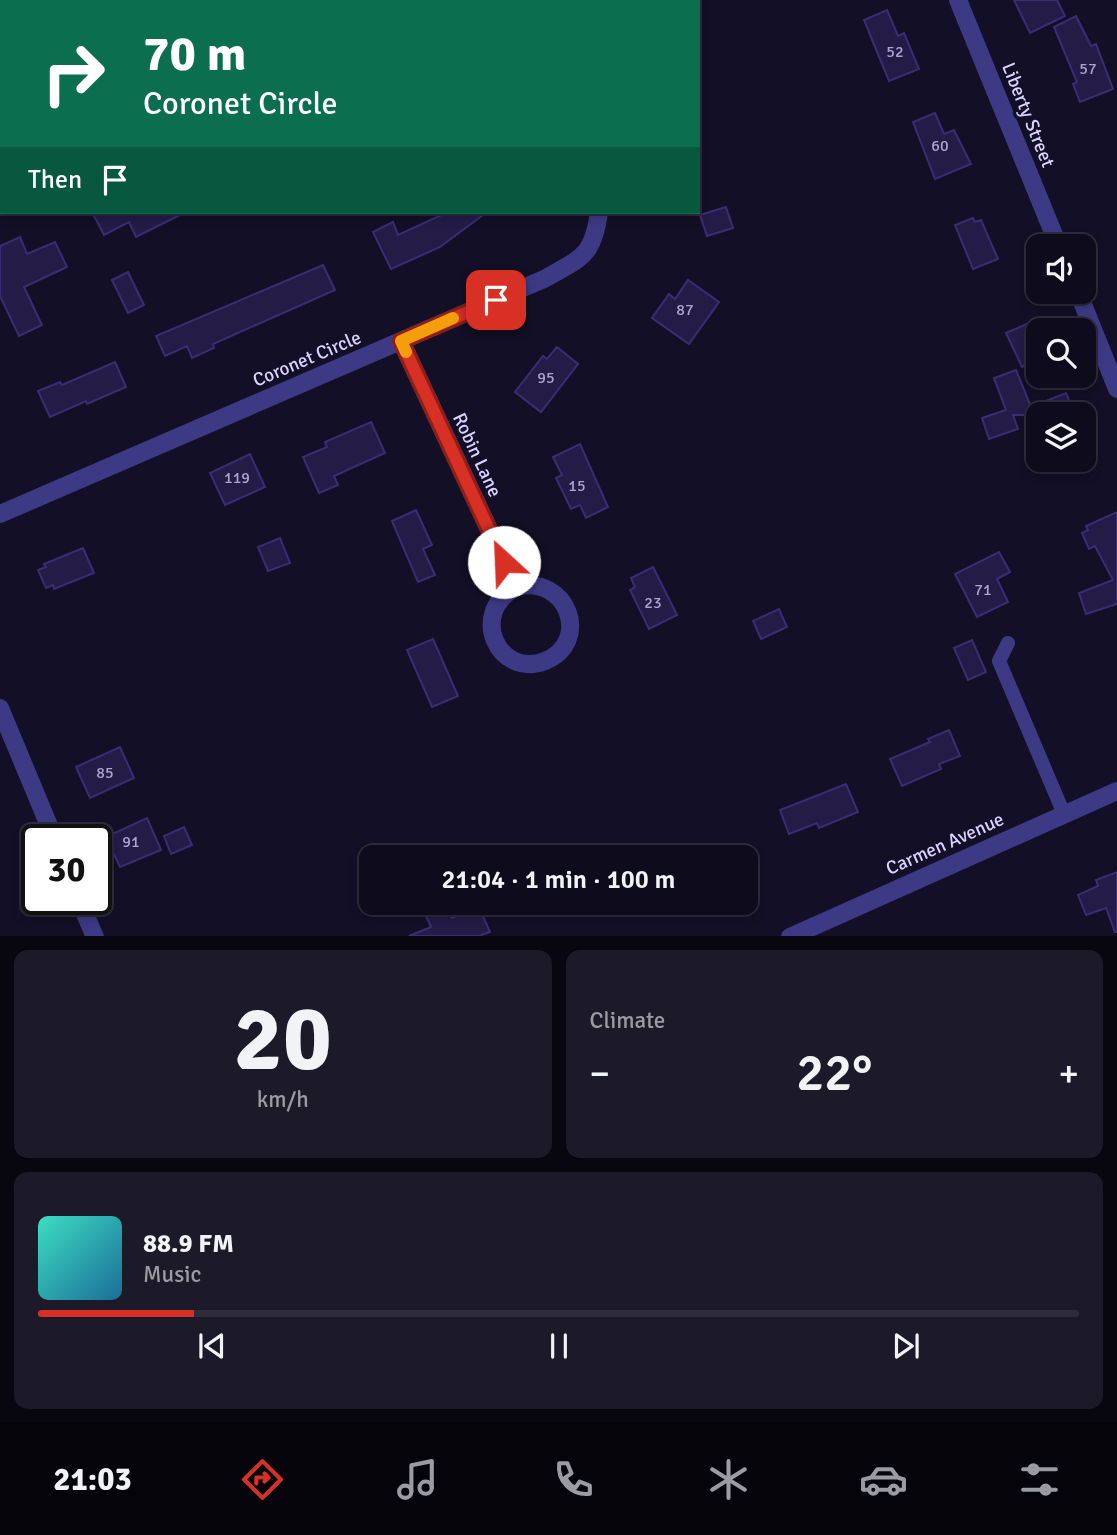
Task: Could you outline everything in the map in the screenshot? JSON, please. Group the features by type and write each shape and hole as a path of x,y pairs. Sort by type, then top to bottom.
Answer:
{"street":[{"name":"Liberty Street","path":"958,0 1054,234"},
{"name":"Coronet Circle","path":"0,514 544,279 590,250 599,214"},
{"path":"1083,304 1117,389"},
{"name":"Robin Lane","path":"401,341 516,587"},
{"path":"526,584 546,587 562,600 567,608 570,629 567,639 562,648 546,660 536,663 515,661 506,656 494,639 491,618 494,608 507,592 516,587 526,584"},
{"path":"0,708 6,739 47,824"},
{"name":"Carmen Avenue","path":"790,936 1117,790"},
{"path":"85,915 94,936"}],"lane":[{"path":"1008,643 999,661 1064,814"}],"building":[{"path":"1014,0 1057,0 1065,16 1030,33"},
{"path":"887,10 898,36 904,33 919,69 889,81 864,20"},
{"path":"1076,16 1091,46 1096,44 1113,89 1080,102 1073,84 1077,82 1054,27"},
{"path":"935,113 944,134 954,130 971,164 935,179 913,122"},
{"path":"726,207 733,228 707,236 700,215"},
{"path":"93,214 182,214 136,237 129,222 104,235"},
{"path":"444,214 484,214 440,247 391,269 373,232 393,222 398,235"},
{"path":"973,218 975,222 981,220 998,259 973,269 955,225"},
{"path":"20,237 27,254 55,242 67,267 24,287 42,325 19,336 0,296 0,246"},
{"path":"323,265 335,290 213,344 214,348 192,358 187,346 165,356 156,336"},
{"path":"128,272 144,305 128,313 112,280"},
{"path":"688,280 719,302 689,344 652,318 669,294 675,299"},
{"path":"1026,324 1026,365 1022,367 1006,333"},
{"path":"557,347 578,364 541,412 515,392 543,356 547,359"},
{"path":"115,362 126,387 50,417 38,391 60,382 62,385"},
{"path":"1016,370 1029,402 1026,402 1026,415 1013,415 1018,429 989,439 982,418 1006,410 994,378"},
{"path":"1066,393 1070,402 1044,402"},
{"path":"371,422 385,453 334,476 338,485 319,493 303,457 327,447 325,442"},
{"path":"580,444 608,507 586,518 580,505 571,509 556,478 562,475 553,457"},
{"path":"250,454 265,487 225,505 210,473"},
{"path":"416,510 432,545 423,549 435,575 418,582 392,521"},
{"path":"1117,512 1117,604 1086,614 1079,593 1113,580 1095,546 1089,549 1082,533 1088,530 1086,526"},
{"path":"280,538 290,563 268,571 258,547"},
{"path":"83,548 94,573 54,589 53,585 46,588 38,570 46,567 44,564"},
{"path":"999,552 1010,572 997,579 1008,602 977,617 955,574"},
{"path":"653,567 677,615 649,629 630,590 635,587 631,578"},
{"path":"779,609 787,627 761,639 753,621"},
{"path":"433,639 458,696 432,707 407,650"},
{"path":"972,640 986,672 968,680 954,648"},
{"path":"949,730 960,756 939,764 941,769 902,786 890,759 930,742 928,739"},
{"path":"120,747 134,778 90,798 76,767"},
{"path":"846,784 858,812 819,828 817,823 789,834 780,810"},
{"path":"147,818 161,850 120,867 112,850 112,834"},
{"path":"184,827 192,845 171,854 164,836"},
{"path":"1117,872 1115,932 1106,908 1086,915 1078,895 1098,886 1096,880"},
{"path":"426,915 451,915 452,918 459,915 483,915 490,932 479,936 409,936 431,927"}],"slow traffic":[{"path":"406,352 401,341 453,318"}],"route":[{"path":"496,300 401,341 504,562"}]}
